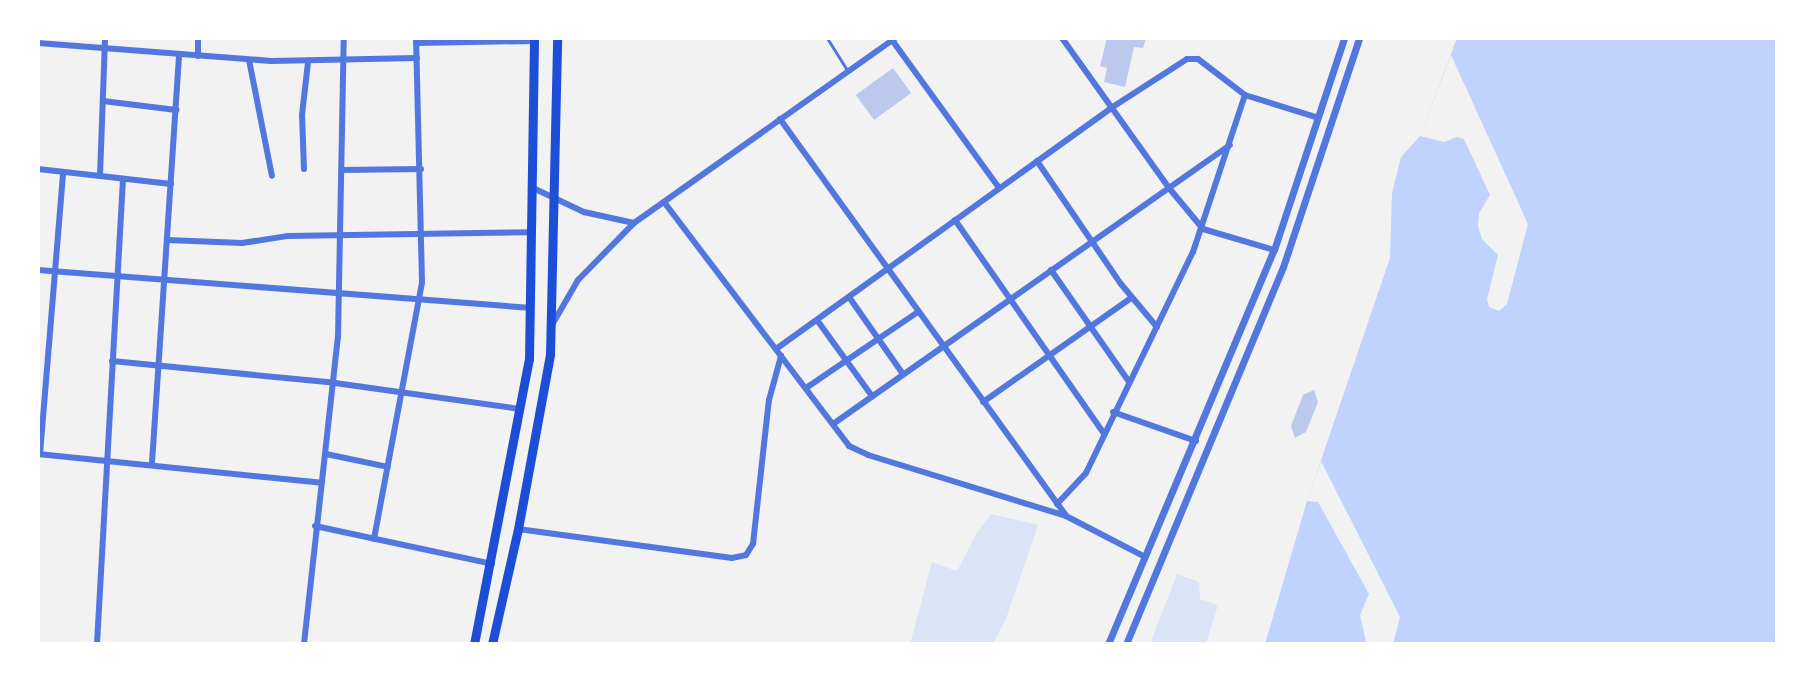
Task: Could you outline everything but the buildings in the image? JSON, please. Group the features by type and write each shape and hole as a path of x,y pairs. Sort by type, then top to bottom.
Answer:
{"main road":[{"path":"492,644 542,413 552,325 557,38"},
{"path":"474,644 522,410 532,308 534,39"}],"street":[{"path":"100,176 105,38"},
{"path":"198,38 198,56"},
{"path":"304,644 315,526 335,383 344,38"},
{"path":"1062,38 1169,188 1203,229 1274,250"},
{"path":"1108,644 1274,250 1344,38"},
{"path":"1126,644 1283,267 1359,38"},
{"path":"374,539 420,299 424,232 416,40 534,39"},
{"path":"552,325 578,280 634,223 893,39 999,188"},
{"path":"38,43 249,60 308,62 417,58"},
{"path":"152,463 179,54"},
{"path":"518,529 732,558 746,555 753,544 769,400 779,352 817,320 1111,108 1192,58 1204,63 1245,95 1319,118"},
{"path":"249,60 272,176"},
{"path":"304,169 302,115 308,62"},
{"path":"1057,504 1086,473 1203,229 1245,95"},
{"path":"103,101 176,110"},
{"path":"780,119 1066,516"},
{"path":"833,424 1230,145"},
{"path":"1037,161 1131,298 1157,327"},
{"path":"38,169 171,184"},
{"path":"342,170 421,169"},
{"path":"63,172 39,454 152,463 322,483"},
{"path":"97,644 123,179"},
{"path":"531,187 554,200 601,217 634,223"},
{"path":"664,202 849,446 868,455 1066,516 1145,557"},
{"path":"955,220 1103,432"},
{"path":"167,240 242,243 288,236 532,232"},
{"path":"38,270 532,308"},
{"path":"1051,270 1129,382"},
{"path":"849,297 903,374"},
{"path":"983,402 1131,298"},
{"path":"806,388 918,312"},
{"path":"817,320 872,396"},
{"path":"38,356 48,356"},
{"path":"112,361 335,383 522,410"},
{"path":"1113,412 1196,441"},
{"path":"326,454 388,467"},
{"path":"315,526 492,564"}],"lane":[{"path":"827,38 848,71"}],"shaded area":[{"path":"991,514 1038,525 1006,619 993,644 910,644 932,562 957,571 976,534"},
{"path":"1177,574 1199,582 1200,599 1218,605 1206,644 1150,644"}],"water":[{"path":"1457,38 1777,38 1777,644 1265,644 1307,501 1390,258 1392,193 1401,157 1420,136"}],"pier":[{"path":"1451,55 1528,224 1507,304 1499,311 1489,307 1487,299 1498,255 1482,239 1478,226 1479,213 1490,195 1464,139 1457,137 1444,142 1420,136"},
{"path":"1321,461 1400,617 1393,644 1366,642 1360,615 1369,594 1318,502 1307,501"}]}
